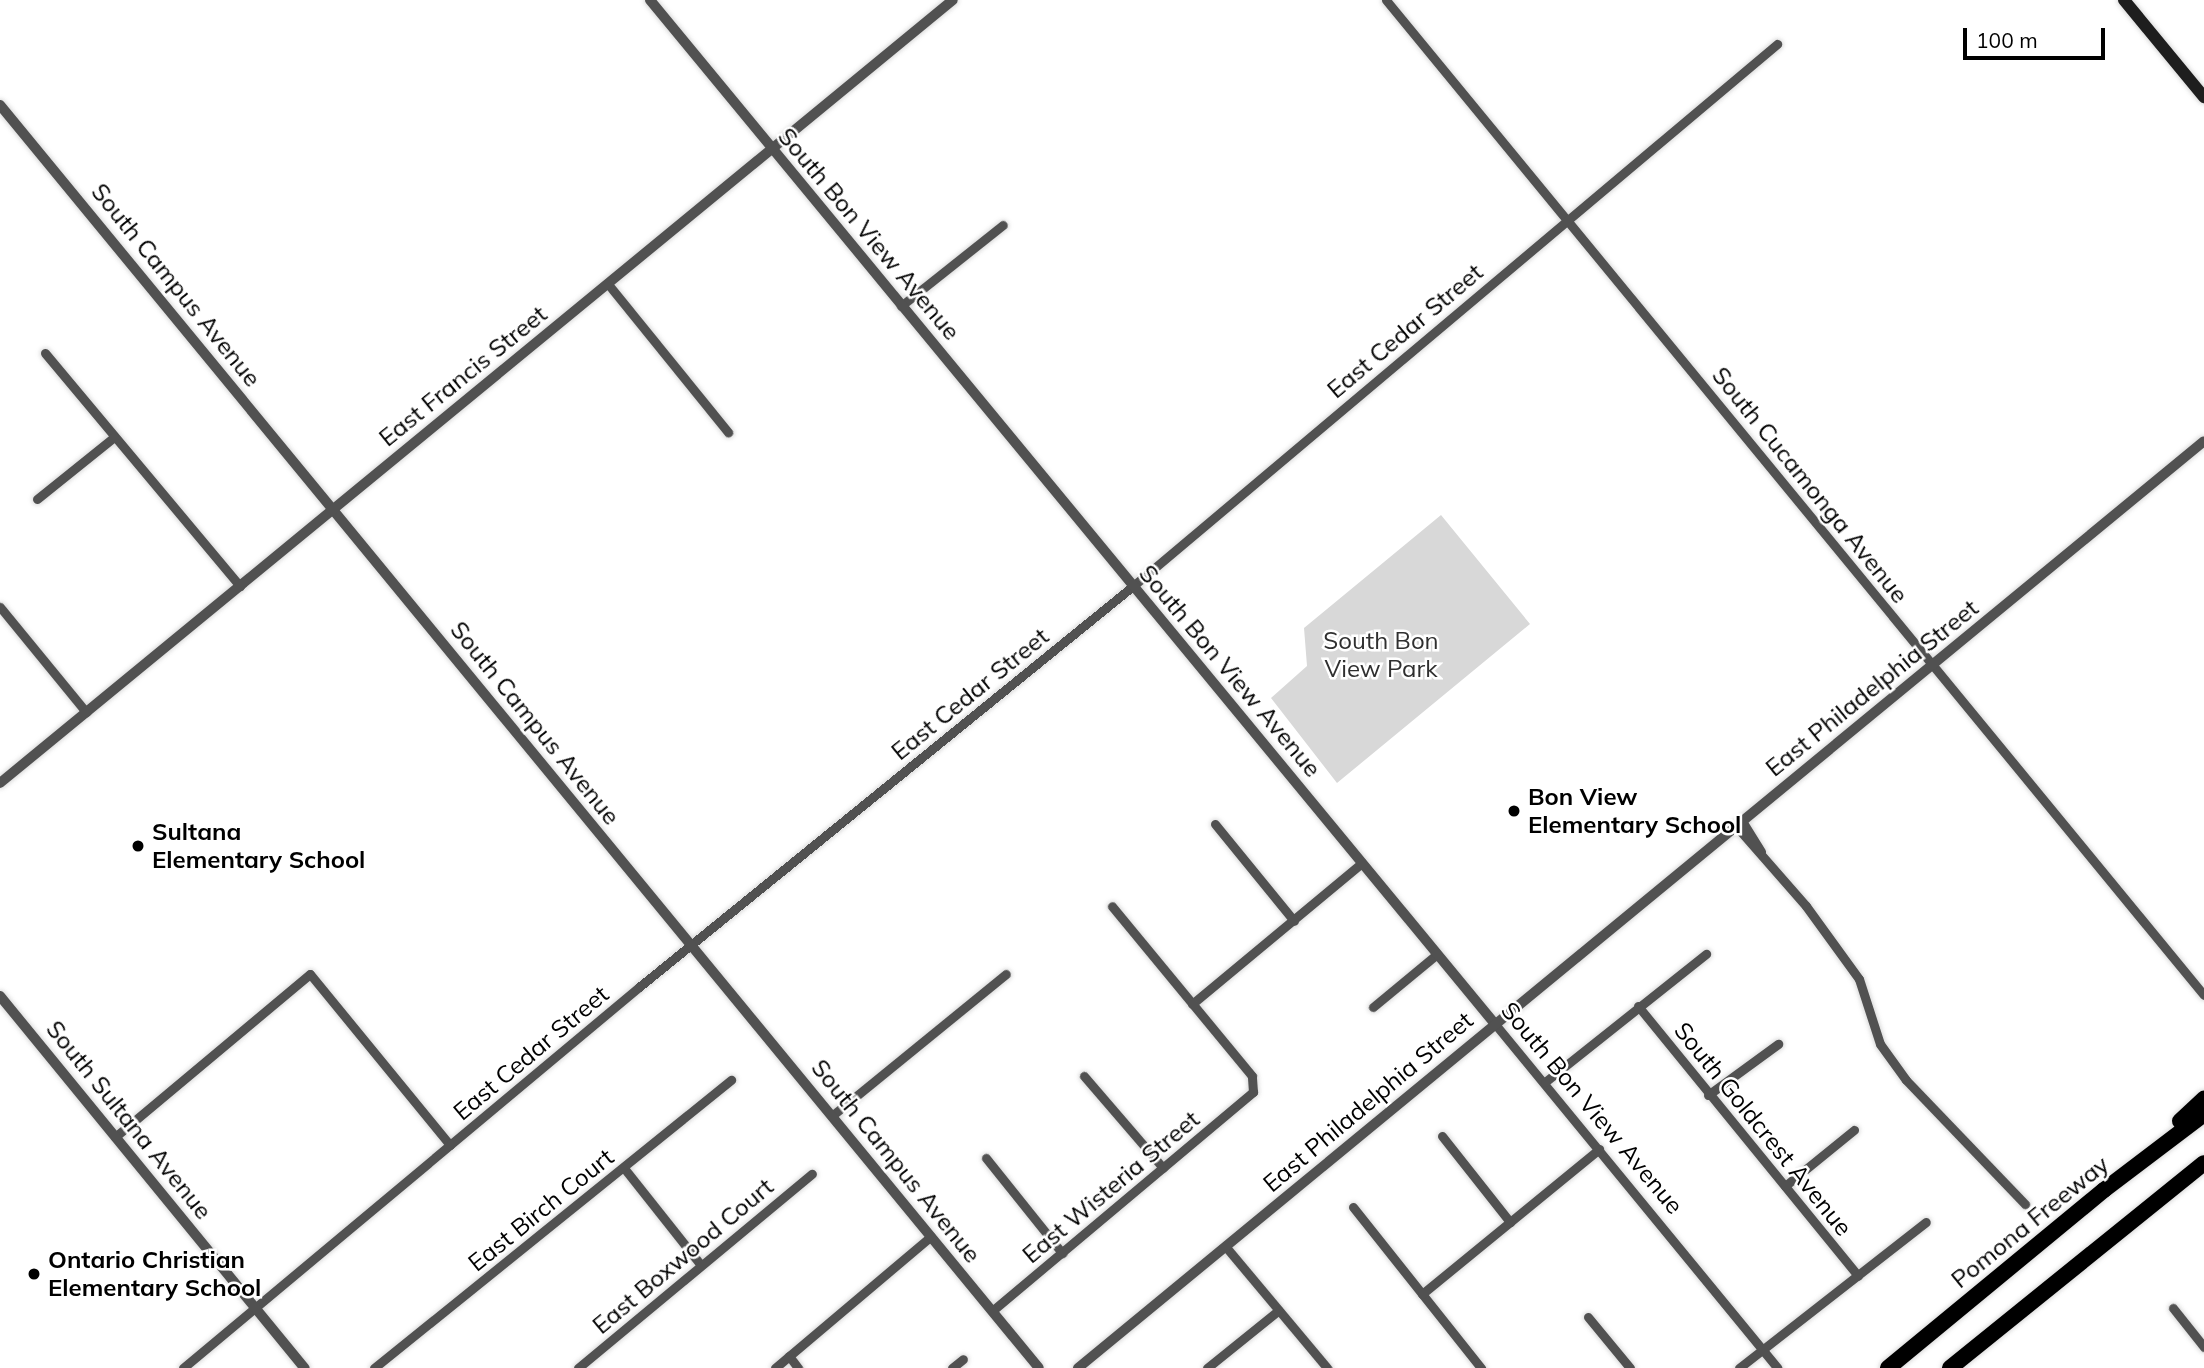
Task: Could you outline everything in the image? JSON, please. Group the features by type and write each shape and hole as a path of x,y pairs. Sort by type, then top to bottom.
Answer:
{"highway":[{"path":"2104,1190 2204,1099"},
{"name":"Pomona Freeway","path":"1888,1368 2104,1190 2204,1114"},
{"path":"1950,1368 2204,1163"}],"main road":[{"path":"2124,0 2204,97"}],"street":[{"name":"South Bon View Avenue","path":"650,0 1545,1082 1778,1368"},
{"name":"East Francis Street","path":"0,783 953,0"},
{"name":"South Cucamonga Avenue","path":"1386,0 2204,995"},
{"name":"East Cedar Street","path":"183,1368 254,1306 691,946 1133,586 1777,44"},
{"name":"South Campus Avenue","path":"0,105 1039,1368"},
{"path":"901,306 1003,225"},
{"path":"608,284 728,432"},
{"path":"45,353 240,586"},
{"path":"37,499 114,437"},
{"name":"East Philadelphia Street","path":"1078,1368 2204,441"},
{"path":"0,607 86,712"},
{"path":"1215,824 1294,921"},
{"path":"1739,824 1859,979 1880,1044 1906,1080 2025,1204"},
{"path":"1112,906 1192,1004 1362,863"},
{"path":"1373,1007 1437,954"},
{"path":"1545,1082 1706,954"},
{"path":"115,1137 310,974 450,1145"},
{"path":"832,1115 1006,974"},
{"name":"South Sultana Avenue","path":"0,996 4,1010 115,1137 305,1368"},
{"name":"East Wisteria Street","path":"992,1311 1253,1093 1252,1076 1192,1004"},
{"name":"South Goldcrest Avenue","path":"1638,1006 1708,1096 1858,1276"},
{"path":"1708,1096 1778,1044"},
{"path":"1084,1076 1163,1168"},
{"name":"East Birch Court","path":"374,1368 731,1080"},
{"path":"1785,1186 1854,1130"},
{"path":"1441,1136 1510,1222"},
{"path":"1422,1294 1599,1149"},
{"path":"986,1158 1062,1253"},
{"path":"624,1168 699,1264"},
{"name":"East Boxwood Court","path":"578,1368 699,1264 812,1174"},
{"path":"1353,1207 1481,1368"},
{"path":"1739,1368 1926,1222"},
{"path":"775,1368 931,1236"},
{"path":"1226,1247 1327,1368"},
{"path":"2172,1308 2204,1347"},
{"path":"1207,1368 1279,1310"},
{"path":"1588,1317 1630,1368"},
{"path":"789,1356 798,1368"},
{"path":"952,1368 963,1359"}],"green space":[{"name":"South Bon View Park","path":"1441,515 1530,624 1337,783 1271,698 1307,666 1304,628"}],"place":[{"name":"Bon View Elementary School","path":"1514,811"},
{"name":"Sultana Elementary School","path":"138,846"},
{"name":"Ontario Christian Elementary School","path":"34,1274"}]}
